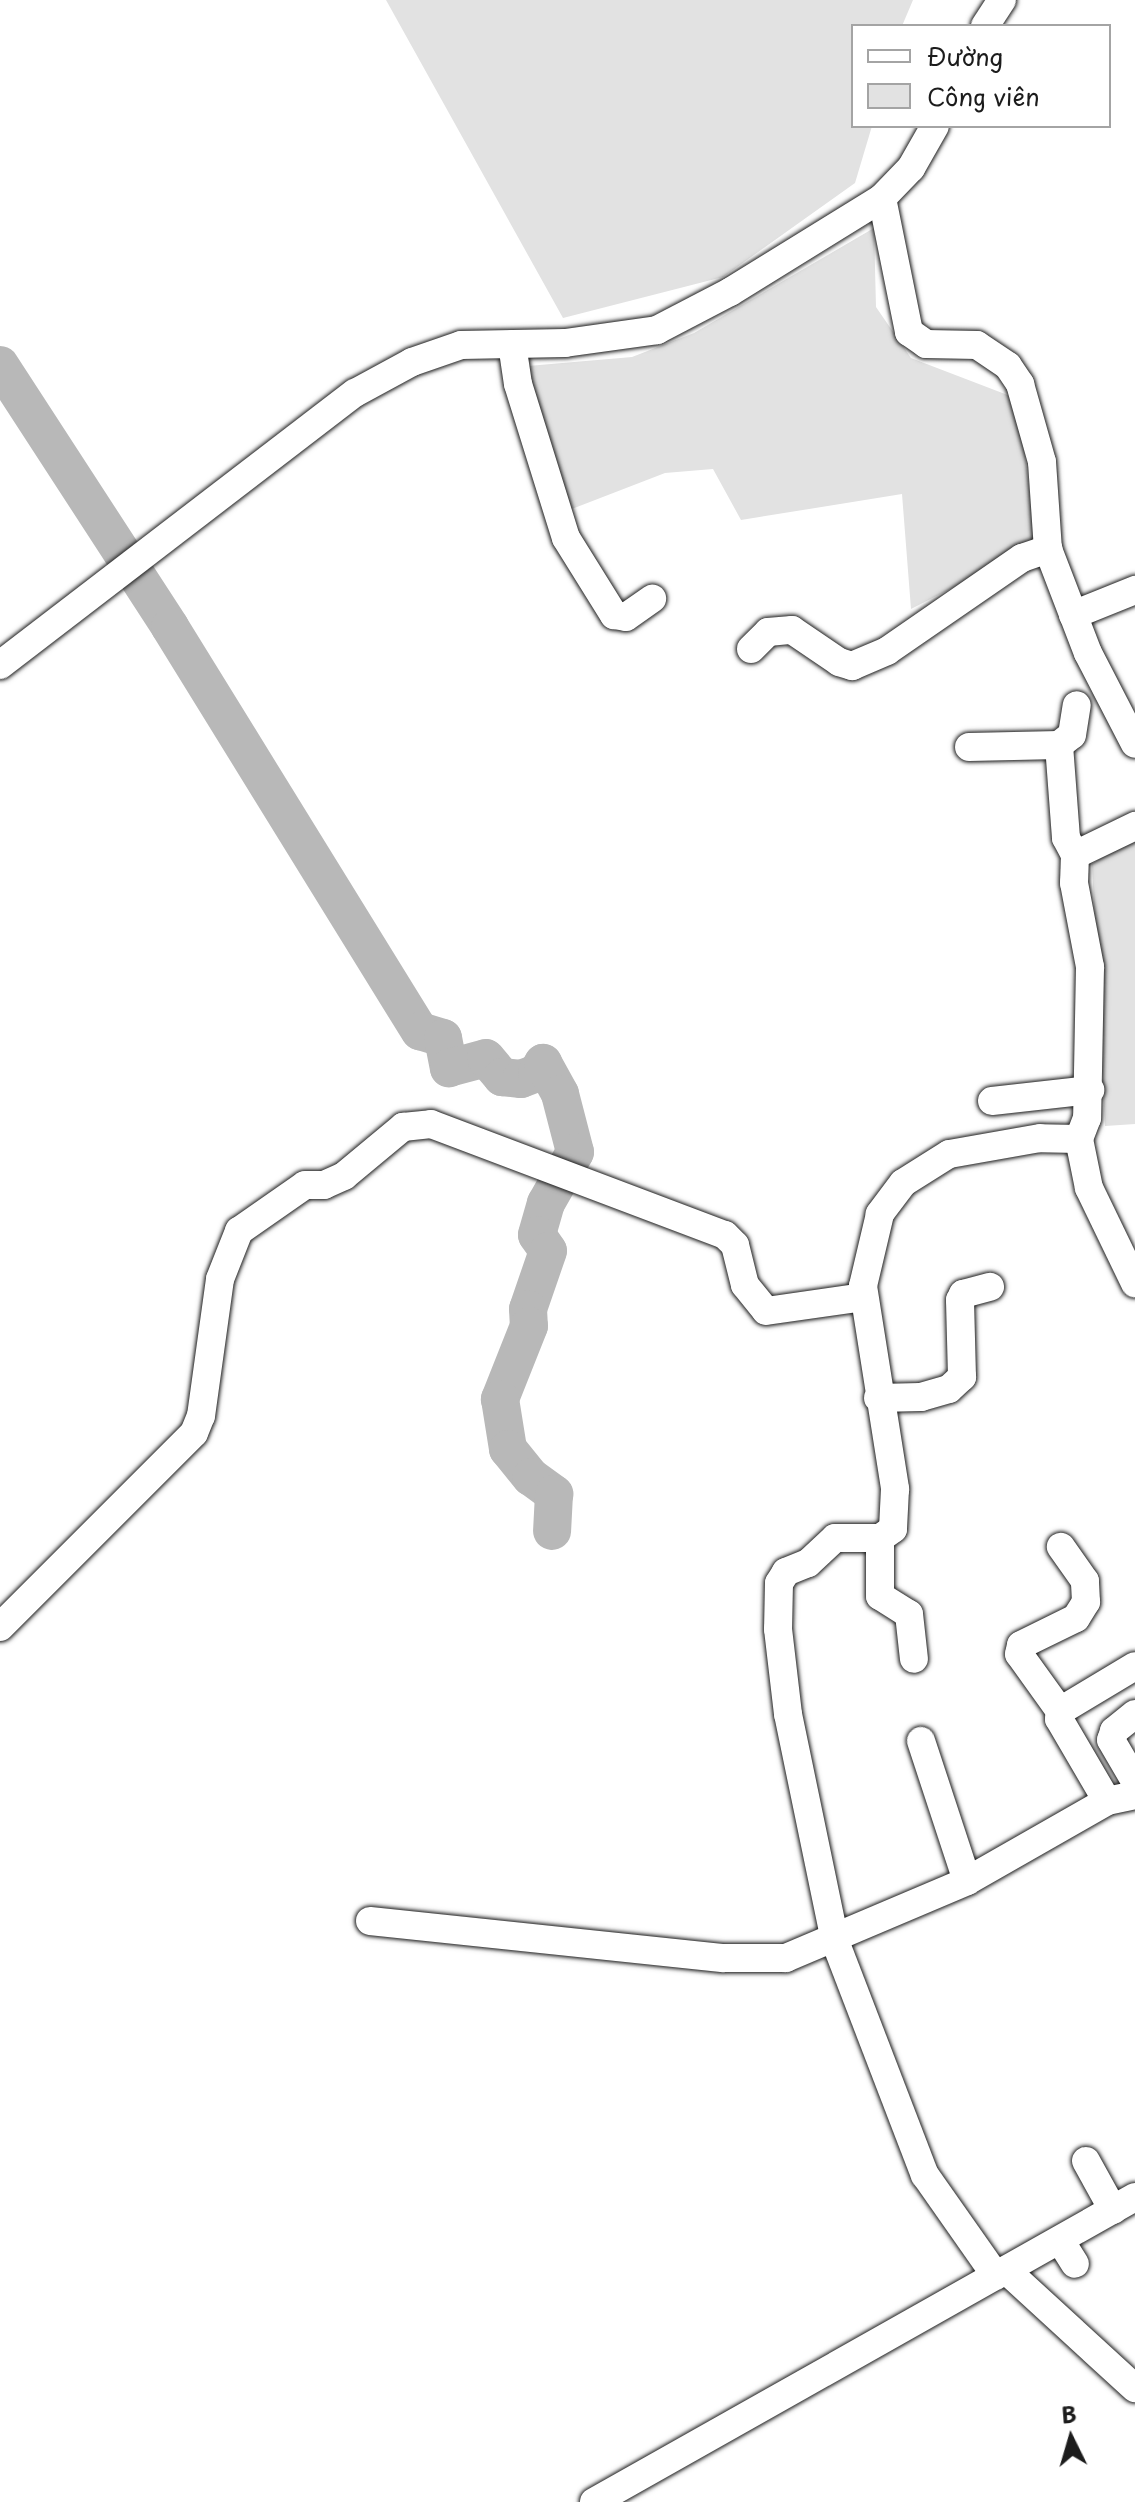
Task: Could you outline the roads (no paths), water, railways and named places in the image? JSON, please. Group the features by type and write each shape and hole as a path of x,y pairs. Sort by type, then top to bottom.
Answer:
{"street":[{"path":"986,24 1002,0"},
{"path":"0,665 355,393 412,362 461,345 631,337 657,330 882,198 911,168 934,128"},
{"path":"882,198 909,332 926,344 977,345 1008,366 1020,384 1042,462 1048,549 1073,615 1135,744"},
{"path":"512,344 518,384 566,538 614,615 626,617 652,599"},
{"path":"751,649 768,632 792,630 839,662 852,666 887,651 1022,558 1048,549"},
{"path":"1073,615 1135,590"},
{"path":"969,747 1059,745 1072,735 1077,705"},
{"path":"1059,745 1066,838 1075,855 1074,883 1090,967 1090,1090 1079,1139 1089,1188 1135,1283"},
{"path":"1075,855 1135,826"},
{"path":"992,1101 1090,1090"},
{"path":"0,1627 194,1433 201,1416 220,1279 239,1231 305,1185 324,1185 344,1176 403,1127 431,1124 725,1235 735,1245 745,1285 766,1311 863,1297"},
{"path":"1079,1139 981,1145 949,1154 903,1183 880,1214 863,1297 896,1509 893,1529 880,1538 835,1538 808,1563 786,1572 779,1583 778,1645 788,1714 835,1941 925,2175 1001,2273 1135,2388"},
{"path":"878,1398 921,1397 949,1389 962,1377 960,1300 963,1294 990,1287"},
{"path":"880,1538 880,1596 909,1614 914,1659"},
{"path":"1061,1547 1085,1581 1086,1602 1076,1618 1021,1645 1019,1654 1060,1711 1059,1719 1107,1801"},
{"path":"1060,1711 1135,1666"},
{"path":"1135,1714 1114,1731 1111,1740 1135,1781"},
{"path":"921,1741 967,1881"},
{"path":"370,1921 724,1958 786,1958 835,1941 967,1881 1107,1801 1135,1795"},
{"path":"594,2502 1124,2203 1086,2161"},
{"path":"1060,2240 1075,2264"}],"waterway":[{"path":"0,365 170,627 420,1031 443,1038 449,1068 486,1058 502,1077 521,1079 537,1073 543,1063 560,1094 575,1152 546,1203 537,1235 548,1251 528,1309 529,1326 500,1399 508,1449 531,1477 554,1494 552,1531"}]}
